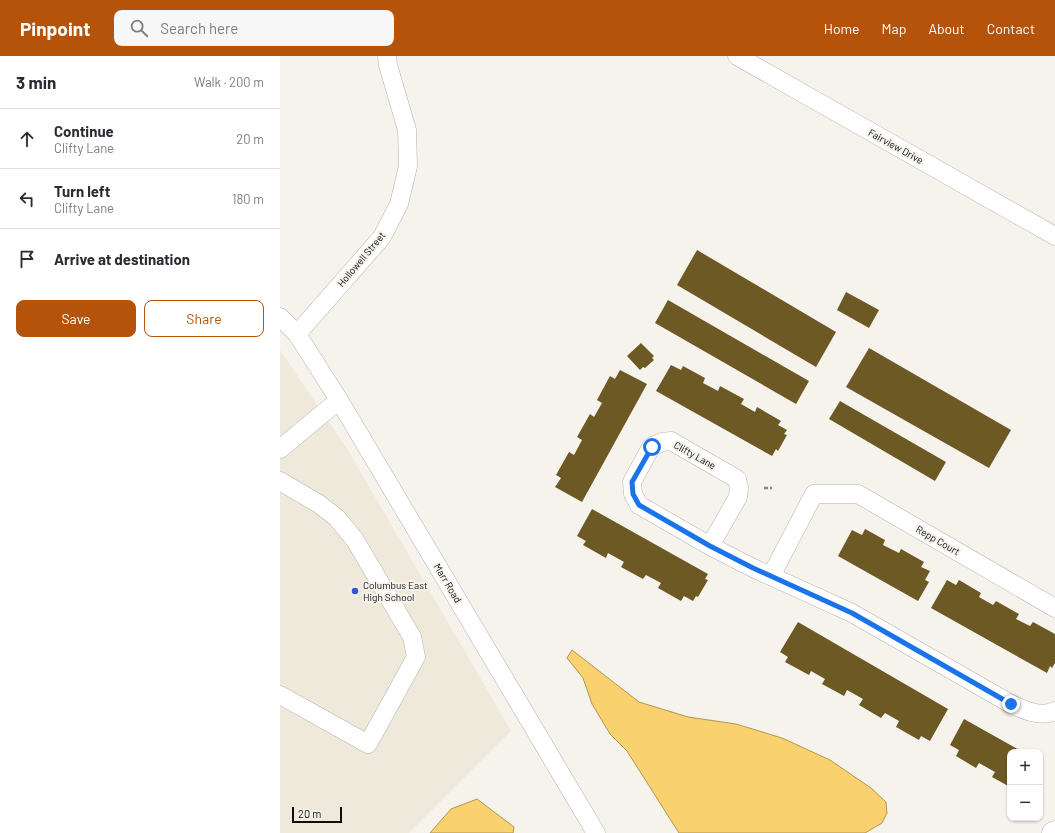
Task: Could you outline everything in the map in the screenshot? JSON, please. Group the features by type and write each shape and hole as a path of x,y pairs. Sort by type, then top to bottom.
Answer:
{"street":[{"name":"Hollowell Street","path":"297,334 382,237 399,204 408,166 406,130 388,65 387,56"},
{"name":"Fairview Drive","path":"737,56 1055,236"},
{"name":"Marr Road","path":"280,317 297,334 339,400 596,833"},
{"path":"280,449 339,400"},
{"name":"Clifty Lane","path":"710,546 738,497 740,488 737,479 671,441 662,442 652,447 632,482 633,494 639,505 710,546 852,613 1011,704 1037,714 1051,713 1055,711"},
{"path":"280,481 325,508 337,518 355,540 412,637 416,657 368,744 280,695"},
{"name":"Repp Court","path":"771,576 814,494 858,494 1055,608"}],"path":[{"path":"764,488 772,488"}],"shaded area":[{"name":"Columbus East High School","path":"280,350 349,452 511,731 409,833 280,833"},
{"path":"572,650 639,702 688,717 736,724 782,738 830,760 871,788 886,802 887,813 882,823 865,833 679,833 627,751 610,734 592,704 583,678 567,658"},
{"path":"477,799 514,827 513,833 430,833 451,809"}],"building":[{"path":"697,250 836,332 816,367 677,285"},
{"path":"846,292 879,310 869,328 837,310"},
{"path":"668,300 809,381 796,404 655,323"},
{"path":"641,343 654,356 652,358 654,360 645,368 643,367 640,370 627,356"},
{"path":"869,348 1011,430 989,468 846,387"},
{"path":"671,365 681,370 683,366 705,378 703,383 718,391 720,386 744,399 741,404 755,412 757,407 781,421 778,425 787,430 784,434 787,435 778,451 776,449 772,456 656,391"},
{"path":"620,370 647,384 582,502 555,487 561,478 556,475 569,452 574,455 582,440 577,437 590,414 594,417 602,403 597,400 610,376 615,379"},
{"path":"840,401 946,462 935,481 829,419"},
{"path":"592,509 708,574 705,579 708,580 698,597 696,596 693,601 684,596 681,601 658,588 661,583 646,575 643,579 621,567 624,562 608,553 606,558 583,545 586,541 577,536"},
{"path":"865,529 885,540 883,545 899,553 901,549 924,562 921,567 930,571 925,580 929,582 918,601 838,556 852,530 862,535"},
{"path":"947,580 956,585 959,580 981,593 979,597 993,605 996,601 1019,614 1016,619 1030,626 1033,622 1055,634 1055,663 1052,668 1050,666 1047,673 931,608"},
{"path":"798,622 948,709 930,741 921,736 919,740 896,727 899,721 885,713 881,718 859,705 863,699 847,690 844,696 822,684 825,679 811,671 809,675 785,662 788,657 780,652"},
{"path":"964,719 1018,749 1007,749 1007,785 992,777 995,772 979,763 976,768 956,756 959,750 950,745"}],"place":[{"name":"Columbus East High School","path":"355,591"}],"route":[{"path":"652,447 632,482 633,494 639,505 710,546 753,568 852,613 1011,704"}]}
